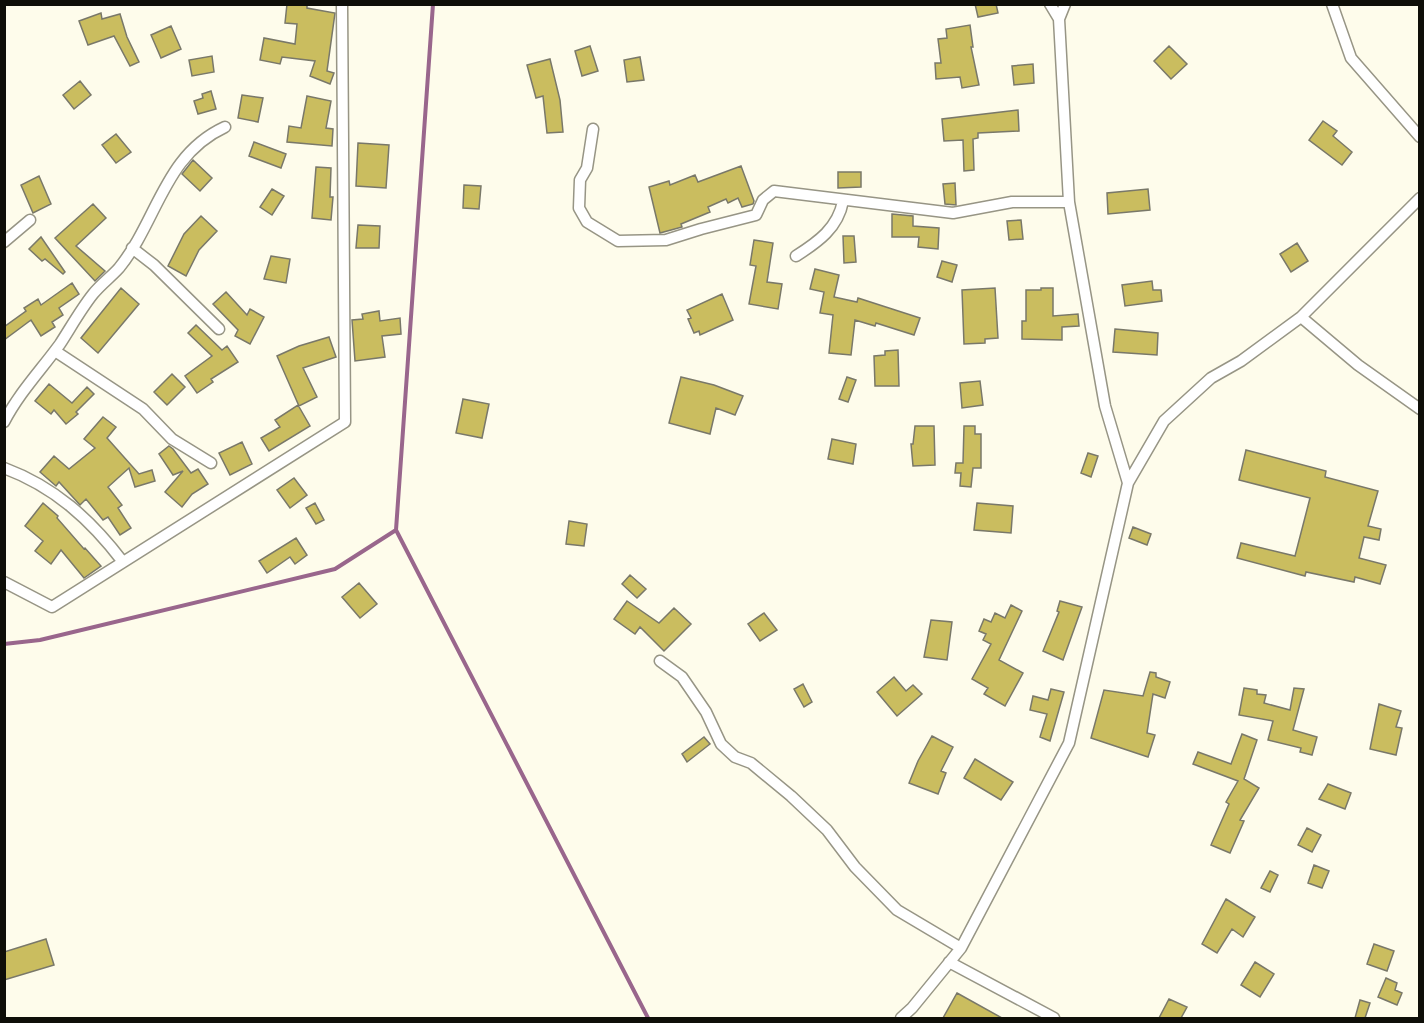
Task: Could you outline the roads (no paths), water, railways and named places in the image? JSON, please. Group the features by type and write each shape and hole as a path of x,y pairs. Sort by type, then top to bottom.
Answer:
{"street":[{"path":"4,582 52,607 345,422 342,4"},
{"path":"1050,4 1059,19"},
{"path":"1065,4 1059,19 1069,202 1106,406 1128,483"},
{"path":"1332,4 1351,58 1419,137"},
{"path":"4,422 16,400 55,351 93,294 120,267 173,172 192,148 225,127"},
{"path":"593,129 587,168 580,180 579,208 587,222 618,241 666,240 756,215 763,200 774,191 953,213 1012,202 1069,202"},
{"path":"901,1018 912,1008 961,948 1069,743 1128,483 1164,421 1211,378 1241,361 1301,317 1419,198"},
{"path":"795,256 815,244 834,225 843,201"},
{"path":"4,242 30,220"},
{"path":"132,248 154,265 219,328"},
{"path":"1301,317 1358,365 1419,409"},
{"path":"55,351 143,409 172,439 211,463"},
{"path":"4,468 21,474 79,512 123,562"},
{"path":"660,661 682,677 706,712 721,744 735,758 752,764 791,796 827,830 855,867 897,910 961,948"},
{"path":"949,962 1054,1018"}],"waterway":[{"path":"433,4 396,530 648,1018"},
{"path":"4,644 40,640 335,569 396,530"}]}
